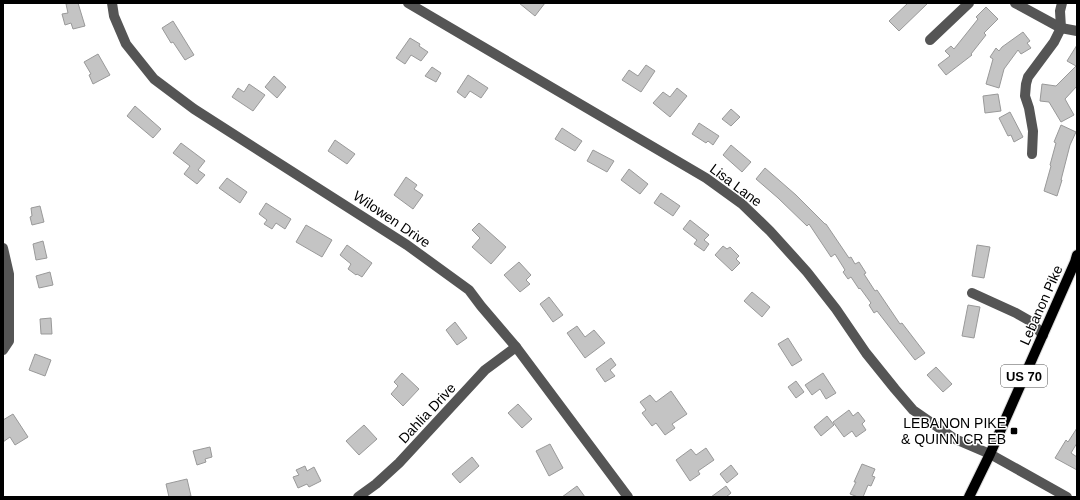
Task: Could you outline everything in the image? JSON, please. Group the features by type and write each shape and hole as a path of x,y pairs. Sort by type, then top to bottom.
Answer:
{"main road":[{"name":"Lebanon Pike","path":"969,497 990,454 1076,260"}],"street":[{"name":"Wilowen Drive","path":"112,3 114,16 126,44 154,79 194,109 407,245 469,290 516,347 628,497"},
{"name":"Lisa Lane","path":"408,3 706,178 742,204 770,231 807,272 836,309 866,353 913,410 955,439 990,454 1067,497"},
{"path":"930,40 969,3"},
{"path":"1015,3 1061,28 1077,31"},
{"path":"1032,154 1033,131 1029,108 1025,96 1026,84 1028,77 1054,42 1061,28 1060,11 1062,3"},
{"path":"3,248 9,274 8,342 3,350"},
{"path":"972,293 1030,320 1043,335"},
{"name":"Dahlia Drive","path":"358,497 399,464 486,370 516,347"}],"building":[{"path":"78,3 85,26 73,29 71,23 65,25 62,14 68,13 66,4"},
{"path":"519,3 545,3 535,16"},
{"path":"908,3 928,3 899,31 889,21"},
{"path":"986,7 998,19 984,33 986,35 971,54 972,55 946,75 938,65 950,56 945,51 951,46 954,49 978,19 976,17"},
{"path":"173,21 194,55 185,60 173,42 171,43 162,28"},
{"path":"1023,32 1030,41 1027,43 1031,48 1021,54 1018,50 1004,69 999,88 986,84 993,59 990,57 996,48 999,51 1002,47"},
{"path":"410,38 420,44 419,46 428,52 421,61 411,55 405,64 396,58"},
{"path":"1077,45 1077,86 1065,99 1074,115 1061,122 1049,102 1040,101 1042,84 1056,86 1076,66 1067,61"},
{"path":"98,54 110,75 93,84 89,75 91,74 84,62"},
{"path":"646,65 655,71 641,92 622,80 629,70 638,76"},
{"path":"432,67 441,73 436,82 425,76"},
{"path":"468,75 488,88 481,98 470,91 465,98 457,92"},
{"path":"274,76 286,87 277,98 265,87"},
{"path":"249,84 265,95 253,111 232,97 238,88 244,92"},
{"path":"677,88 687,96 670,117 653,103 663,92 670,97"},
{"path":"998,94 1001,111 985,113 983,96"},
{"path":"135,106 161,129 153,138 127,116"},
{"path":"731,109 740,117 731,126 722,119"},
{"path":"1010,112 1023,137 1014,142 1011,135 1008,136 999,118"},
{"path":"699,123 719,136 713,145 708,141 706,143 692,134"},
{"path":"1061,125 1076,132 1070,145 1057,196 1044,191 1056,143 1054,142"},
{"path":"562,128 582,141 575,151 555,139"},
{"path":"335,140 355,154 347,164 328,151"},
{"path":"181,143 205,161 198,170 205,175 197,184 184,174 190,166 173,153"},
{"path":"731,145 751,162 742,172 723,155"},
{"path":"593,150 614,161 607,172 587,161"},
{"path":"765,168 826,224 849,258 851,257 855,264 859,262 866,273 864,274 875,291 877,290 900,324 902,323 925,353 915,360 877,311 874,313 869,305 871,303 851,277 848,279 843,272 845,270 835,254 831,257 809,224 807,226 756,179"},
{"path":"629,169 648,184 640,194 621,180"},
{"path":"406,177 417,185 414,189 423,195 413,209 394,195"},
{"path":"227,178 247,192 240,203 219,188"},
{"path":"661,193 680,206 673,216 654,203"},
{"path":"266,203 291,219 285,229 276,223 272,229 264,224 267,220 259,214"},
{"path":"40,206 44,222 32,225 30,217 32,216 31,208"},
{"path":"690,220 709,235 704,240 709,244 704,251 694,244 697,240 683,229"},
{"path":"479,223 506,247 491,264 472,247 480,238 472,230"},
{"path":"306,225 332,240 322,257 296,242"},
{"path":"43,241 47,258 36,260 33,244"},
{"path":"347,245 372,263 362,277 357,274 356,275 348,269 351,264 340,255"},
{"path":"977,245 990,247 984,278 972,276"},
{"path":"723,246 727,249 730,247 739,256 736,259 740,263 732,271 715,255"},
{"path":"519,262 531,275 526,280 530,284 520,292 504,275"},
{"path":"50,272 53,285 39,288 36,276"},
{"path":"752,292 770,307 762,317 744,301"},
{"path":"549,297 563,315 553,322 540,304"},
{"path":"968,305 980,307 974,338 962,336"},
{"path":"51,318 52,334 41,334 40,319"},
{"path":"455,322 467,338 457,345 446,330"},
{"path":"577,326 585,337 594,330 605,343 585,358 567,333"},
{"path":"788,338 802,360 792,366 778,344"},
{"path":"35,354 51,360 45,376 29,370"},
{"path":"611,358 616,365 610,370 615,376 605,382 596,369"},
{"path":"936,367 952,384 943,392 927,375"},
{"path":"402,373 419,389 403,406 391,394 398,386 394,382"},
{"path":"823,373 836,393 826,399 820,389 812,395 805,385"},
{"path":"796,381 804,392 796,398 788,387"},
{"path":"671,391 687,414 672,424 675,428 665,435 656,423 652,426 642,413 646,410 640,402 650,395 656,402"},
{"path":"518,404 532,419 522,428 508,413"},
{"path":"849,410 853,416 858,412 865,421 862,424 866,430 856,437 852,431 844,437 833,422"},
{"path":"13,414 28,437 15,445 10,437 3,442 3,420"},
{"path":"827,416 834,425 821,436 814,427"},
{"path":"364,425 377,439 359,455 346,441"},
{"path":"1077,428 1077,443 1071,453 1077,457 1077,470 1055,458 1066,440 1068,442"},
{"path":"550,444 563,468 549,476 536,451"},
{"path":"210,447 212,457 205,459 206,462 197,465 193,451"},
{"path":"706,448 714,460 698,471 700,474 690,481 676,460 691,449 696,455"},
{"path":"472,457 479,466 460,483 452,474"},
{"path":"862,464 875,469 872,476 875,477 871,486 868,485 863,497 858,497 850,494"},
{"path":"731,465 738,474 727,483 720,474"},
{"path":"305,466 307,471 314,467 321,481 309,487 307,484 298,488 293,477 299,475 296,470"},
{"path":"187,479 191,496 169,497 166,484"},
{"path":"577,486 585,497 562,497"},
{"path":"726,486 731,493 726,497 711,497"}],"place":[{"name":"LEBANON PIKE & QUINN CR EB","path":"1014,431"}]}
